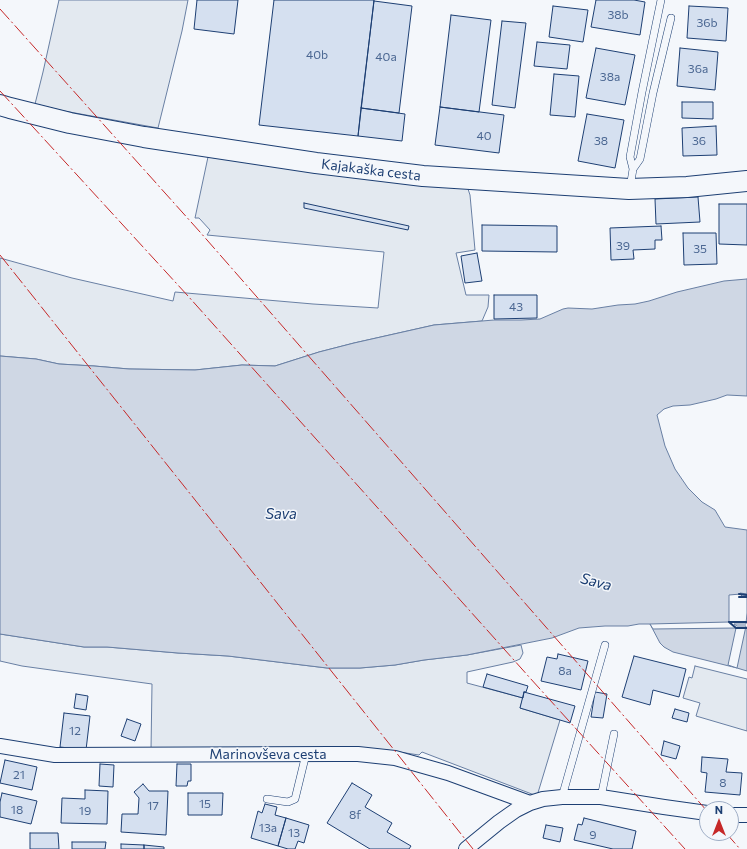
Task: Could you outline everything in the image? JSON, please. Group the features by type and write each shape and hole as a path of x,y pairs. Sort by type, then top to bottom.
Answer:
{"street":[{"name":"Kajakaška cesta","path":"0,104 10,108 70,123 129,134 316,163 422,176 629,190 687,187 747,181"},
{"name":"Marinovševa cesta","path":"0,746 55,756 358,754 396,758 448,773 530,804"},
{"path":"466,849 516,810 543,800 562,797 601,797 699,812"}],"lane":[{"path":"633,170 630,158 661,0"},
{"path":"629,190 633,170 640,159 653,93 671,18"},
{"path":"562,797 605,645"},
{"path":"601,797 614,734"},
{"path":"267,799 288,802 295,799 306,754"}],"shaded area":[{"path":"59,0 188,0 182,31 158,128 64,111 35,104"},
{"path":"208,157 465,186 470,195 475,250 456,253 466,295 489,295 488,307 482,321 434,325 319,352 275,366 242,365 195,370 129,369 59,364 36,359 0,356 0,258 72,278 173,301 175,292 378,308 384,252 207,235 210,230 199,218 195,218"},
{"path":"0,634 84,647 107,647 228,656 327,668 360,668 395,665 467,655 521,645 523,653 520,659 513,662 467,672 467,683 523,698 520,708 560,720 537,796 422,752 419,755 386,750 326,748 151,750 152,684 22,666 0,661"},
{"path":"695,666 747,679 747,731 696,716 700,703 683,698 689,677 692,678"}],"water":[{"name":"Sava","path":"747,279 747,396 727,395 690,405 673,406 664,409 657,415 665,446 675,469 688,488 702,502 715,510 725,527 747,530 747,594 739,594 747,595 747,622 730,622 736,628 747,628 747,671 673,652 660,643 650,624 579,628 552,638 467,655 395,665 360,668 327,668 228,656 107,647 84,647 0,634 0,356 36,359 59,364 129,369 195,370 242,365 275,366 319,352 434,325 494,320 540,319 568,308 592,309 635,304 724,281"}],"pier":[{"path":"741,594 742,597 747,597 747,613 746,624 734,624 737,626 746,626 737,668 728,665 736,628 653,629 650,624 729,622 729,595"}],"building":[{"path":"197,0 238,0 234,34 194,29"},
{"path":"274,0 374,0 358,136 259,125"},
{"path":"596,0 634,0 645,2 640,35 591,27"},
{"path":"374,1 412,6 399,113 361,108"},
{"path":"553,6 588,10 583,42 549,37"},
{"path":"689,6 728,8 726,41 687,38"},
{"path":"451,15 491,20 479,112 440,107"},
{"path":"502,21 526,23 515,108 492,105"},
{"path":"537,42 570,45 567,69 534,66"},
{"path":"596,48 635,55 625,105 586,98"},
{"path":"680,48 718,52 715,90 677,86"},
{"path":"554,74 579,76 575,117 550,115"},
{"path":"682,102 713,102 713,119 682,118"},
{"path":"440,107 504,115 499,153 435,145"},
{"path":"361,108 405,114 402,141 358,136"},
{"path":"587,114 624,120 615,168 578,161"},
{"path":"716,126 717,155 683,156 682,128"},
{"path":"698,197 700,222 656,224 655,199"},
{"path":"304,203 409,226 408,230 304,208"},
{"path":"719,204 747,204 747,245 719,244"},
{"path":"482,225 557,226 557,252 482,251"},
{"path":"661,226 662,240 655,240 655,249 633,250 634,259 611,260 610,228"},
{"path":"683,233 716,233 717,264 684,265"},
{"path":"477,253 482,281 465,283 461,256"},
{"path":"494,295 537,295 537,318 494,319"},
{"path":"558,654 588,661 581,690 541,681 547,657 557,659"},
{"path":"634,656 686,669 679,697 653,690 650,705 622,697"},
{"path":"487,674 528,686 526,692 524,692 523,698 483,687"},
{"path":"524,692 575,706 570,723 520,708"},
{"path":"595,692 607,694 603,718 591,717"},
{"path":"76,694 88,696 86,710 74,708"},
{"path":"675,709 689,713 687,722 672,718"},
{"path":"64,713 90,716 86,750 60,747"},
{"path":"127,719 141,724 135,741 121,736"},
{"path":"664,741 680,746 676,759 661,755"},
{"path":"702,757 728,759 726,772 742,773 740,795 705,792 707,773 701,772"},
{"path":"5,760 37,767 32,790 0,783"},
{"path":"100,764 114,765 113,787 99,786"},
{"path":"177,764 191,764 191,781 188,781 187,786 176,786"},
{"path":"352,783 372,795 365,807 392,823 387,832 411,846 409,849 370,849 327,823"},
{"path":"143,784 149,791 168,791 166,835 121,832 122,814 138,814 139,798 134,792"},
{"path":"85,790 108,791 107,824 61,823 62,798 85,799"},
{"path":"2,793 37,801 31,824 0,817 0,802"},
{"path":"188,793 223,793 222,815 188,815"},
{"path":"265,804 277,807 275,815 286,818 278,846 251,838 258,811 262,813"},
{"path":"286,818 309,825 304,843 298,841 295,849 288,849 278,846"},
{"path":"584,818 636,831 632,849 613,849 574,840 578,824 582,825"},
{"path":"546,825 563,828 560,842 543,838"},
{"path":"30,833 58,833 59,849 30,849"},
{"path":"72,842 106,842 105,849 72,849"},
{"path":"121,844 144,845 144,849 121,849"},
{"path":"144,845 164,847 164,849 144,849"}],"wall":[{"path":"739,594 747,595"},
{"path":"739,597 747,597"},
{"path":"729,622 736,628 747,628"},
{"path":"729,622 747,622"}],"power":[{"path":"0,9 200,232 699,802"},
{"path":"0,91 188,296 685,849"},
{"path":"0,255 473,849"},
{"path":"733,841 740,849"}]}
